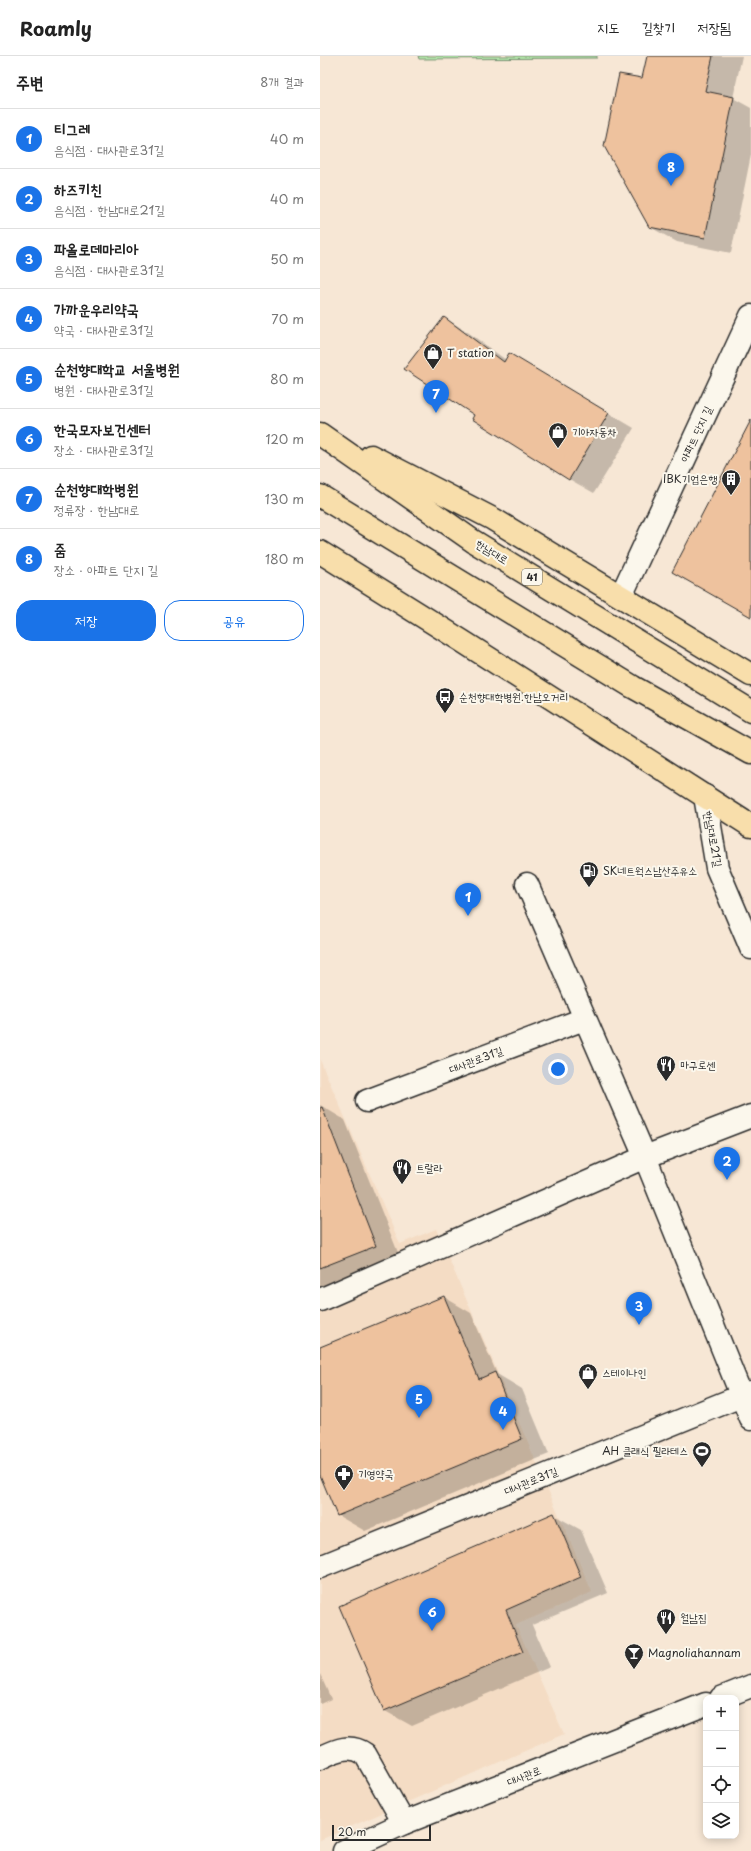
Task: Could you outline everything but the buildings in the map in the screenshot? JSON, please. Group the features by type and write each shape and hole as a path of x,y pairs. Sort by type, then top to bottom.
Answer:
{"main road":[{"path":"320,430 493,519 751,675"},
{"name":"한남대로","path":"320,434 473,541 751,711"},
{"path":"320,496 633,687 751,753"},
{"path":"320,552 751,826"}],"street":[{"name":"아파트 단지 길","path":"621,596 751,316"},
{"name":"한남대로21길","path":"705,796 717,868 751,948"},
{"path":"527,884 746,1394 751,1419"},
{"name":"대사관로31길","path":"367,1101 584,1019"},
{"path":"320,1300 645,1157 751,1116"},
{"name":"대사관로31길","path":"320,1567 746,1394"},
{"path":"728,1695 751,1686"},
{"name":"대사관로","path":"344,1851 404,1823 703,1705"},
{"path":"320,1758 346,1747 359,1750 365,1754 404,1823"}],"shaded area":[{"path":"320,1060 400,1244 436,1229 592,1592 516,1625 564,1734 320,1840"}],"green space":[{"path":"418,56 597,56 597,58 419,59"}],"place":[{"name":"줌","path":"671,186"},
{"name":"T station","path":"433,370"},
{"name":"순천향대학병원","path":"436,413"},
{"name":"기아자동차","path":"558,449"},
{"name":"IBK기업은행","path":"731,496"},
{"name":"순천향대학병원.한남오거리","path":"445,714"},
{"name":"SK네트웍스남산주유소","path":"589,888"},
{"name":"티그레","path":"468,916"},
{"name":"마구로센","path":"666,1082"},
{"name":"하즈키친","path":"727,1180"},
{"name":"트랄라","path":"402,1185"},
{"name":"파올로데마리아","path":"639,1325"},
{"name":"스테이나인","path":"588,1390"},
{"name":"순천향대학교 서울병원","path":"419,1418"},
{"name":"가까운우리약국","path":"503,1430"},
{"name":"AH 클래식 필라테스","path":"702,1468"},
{"name":"기영약국","path":"344,1491"},
{"name":"한국모자보건센터","path":"432,1631"},
{"name":"월남집","path":"666,1635"},
{"name":"Magnoliahannam","path":"634,1670"}]}
